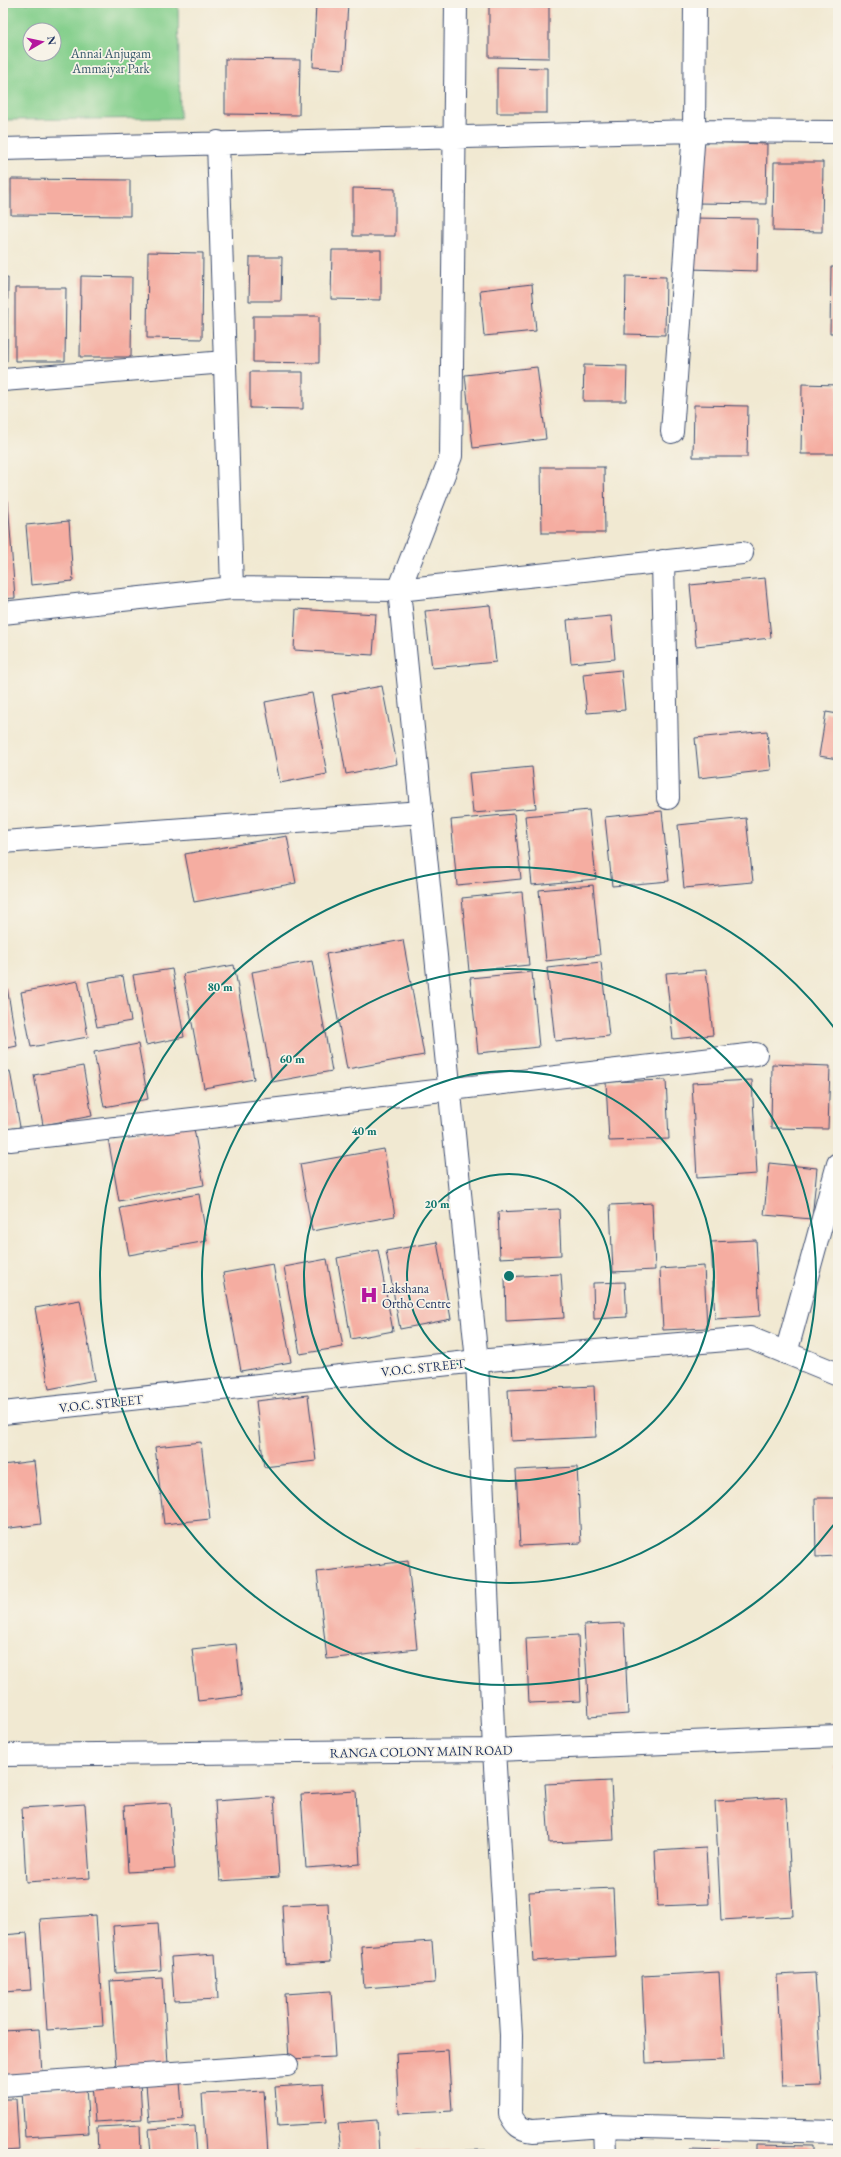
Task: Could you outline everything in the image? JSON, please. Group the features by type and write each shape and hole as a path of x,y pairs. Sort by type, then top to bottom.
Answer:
{"street":[{"path":"456,3 451,456 399,590 477,1361 494,1750 511,2035 510,2114 515,2125 523,2130 533,2131 604,2126 838,2132"},
{"path":"672,432 694,131 694,3"},
{"path":"3,149 218,142 694,131 838,132"},
{"path":"218,142 232,588"},
{"path":"3,380 225,362"},
{"path":"3,613 232,588 399,590 742,553"},
{"path":"663,561 668,798"},
{"path":"3,842 422,812"},
{"path":"10,1140 756,1054"},
{"path":"786,1353 838,1164"},
{"name":"V.O.C. STREET","path":"3,1413 477,1361 750,1338 838,1374"},
{"name":"RANGA COLONY MAIN ROAD","path":"3,1755 494,1750 838,1736"},
{"path":"3,2084 287,2065"},
{"path":"604,2126 605,2154"}],"green space":[{"name":"Annai Anjugam Ammaiyar Park","path":"3,3 178,3 180,118 3,120"}],"building":[{"path":"316,3 348,3 344,69 313,67"},
{"path":"489,3 549,3 549,58 489,57"},
{"path":"225,59 300,60 299,115 225,114"},
{"path":"497,67 547,68 547,113 497,113"},
{"path":"698,142 767,144 766,204 697,203"},
{"path":"774,162 823,162 822,232 773,231"},
{"path":"11,179 130,180 130,216 11,215"},
{"path":"353,188 395,189 395,236 353,236"},
{"path":"691,218 758,219 757,271 690,269"},
{"path":"332,250 381,250 381,300 331,299"},
{"path":"148,252 203,253 202,339 147,338"},
{"path":"250,257 282,257 281,301 249,301"},
{"path":"831,267 838,267 838,333 830,333"},
{"path":"81,276 132,277 131,357 80,357"},
{"path":"626,276 666,277 665,335 625,334"},
{"path":"3,278 8,278 7,361 3,361"},
{"path":"532,284 536,331 484,336 480,290"},
{"path":"15,288 66,288 65,361 15,361"},
{"path":"253,316 319,316 319,363 253,362"},
{"path":"584,365 627,366 626,401 583,401"},
{"path":"537,367 546,439 473,448 465,375"},
{"path":"250,372 303,372 303,409 250,408"},
{"path":"802,384 838,385 838,454 801,454"},
{"path":"694,405 748,406 747,457 693,457"},
{"path":"541,467 604,467 605,533 542,533"},
{"path":"8,501 15,598 3,599 3,502"},
{"path":"69,521 73,581 31,585 26,525"},
{"path":"765,578 771,638 696,646 690,585"},
{"path":"490,605 496,662 432,668 425,611"},
{"path":"296,609 376,614 373,655 294,650"},
{"path":"611,616 615,659 571,663 567,620"},
{"path":"621,670 625,710 587,713 583,674"},
{"path":"382,686 397,764 346,774 332,695"},
{"path":"312,693 327,774 280,783 265,702"},
{"path":"826,712 838,714 838,759 819,756"},
{"path":"767,731 771,770 699,778 695,738"},
{"path":"532,767 536,808 473,813 469,773"},
{"path":"589,810 596,879 532,885 525,816"},
{"path":"662,811 669,881 612,886 605,817"},
{"path":"514,814 521,879 457,885 451,820"},
{"path":"746,818 753,882 684,888 678,825"},
{"path":"287,836 296,883 194,902 185,854"},
{"path":"593,885 600,955 546,961 539,890"},
{"path":"522,892 529,965 469,971 462,898"},
{"path":"403,940 424,1055 347,1069 326,954"},
{"path":"312,961 332,1071 272,1082 252,972"},
{"path":"601,962 609,1036 555,1041 547,968"},
{"path":"234,965 254,1079 204,1088 183,974"},
{"path":"172,969 184,1037 146,1045 133,975"},
{"path":"706,970 713,1035 673,1039 666,973"},
{"path":"532,972 539,1047 478,1053 470,978"},
{"path":"123,976 131,1021 97,1027 88,982"},
{"path":"78,981 88,1037 31,1047 21,992"},
{"path":"7,987 17,1046 3,1049 3,988"},
{"path":"138,1044 148,1099 104,1107 94,1052"},
{"path":"772,1064 830,1066 828,1129 771,1128"},
{"path":"83,1066 92,1116 43,1125 34,1075"},
{"path":"10,1071 20,1127 3,1130 3,1072"},
{"path":"666,1080 669,1139 609,1141 606,1082"},
{"path":"752,1080 757,1174 697,1178 692,1083"},
{"path":"193,1123 204,1185 119,1201 108,1138"},
{"path":"384,1149 395,1216 312,1231 300,1164"},
{"path":"769,1163 817,1168 812,1219 764,1215"},
{"path":"199,1194 207,1241 129,1255 120,1208"},
{"path":"652,1203 655,1270 613,1272 610,1205"},
{"path":"559,1209 561,1255 500,1258 498,1212"},
{"path":"756,1240 760,1316 715,1319 711,1242"},
{"path":"437,1242 451,1319 400,1329 386,1251"},
{"path":"378,1250 393,1331 351,1339 337,1258"},
{"path":"327,1259 343,1347 300,1354 284,1267"},
{"path":"273,1264 291,1362 241,1371 223,1273"},
{"path":"704,1266 707,1328 663,1330 660,1269"},
{"path":"561,1274 564,1318 506,1321 505,1277"},
{"path":"625,1282 627,1317 594,1319 593,1283"},
{"path":"80,1300 95,1380 49,1389 35,1308"},
{"path":"594,1386 596,1437 511,1441 508,1390"},
{"path":"308,1395 316,1461 264,1467 256,1401"},
{"path":"201,1442 210,1519 164,1524 155,1447"},
{"path":"34,1461 41,1524 3,1529 3,1465"},
{"path":"577,1467 581,1543 520,1546 516,1470"},
{"path":"815,1498 838,1498 838,1556 816,1557"},
{"path":"408,1561 417,1649 327,1659 317,1572"},
{"path":"624,1623 628,1714 589,1717 584,1625"},
{"path":"578,1635 581,1701 529,1703 526,1638"},
{"path":"236,1644 242,1696 198,1701 192,1649"},
{"path":"838,1765 838,1806 837,1806 835,1766"},
{"path":"611,1781 614,1840 549,1843 545,1784"},
{"path":"356,1791 360,1864 306,1868 301,1794"},
{"path":"274,1797 279,1877 220,1881 215,1801"},
{"path":"786,1797 793,1916 721,1920 715,1801"},
{"path":"171,1803 175,1869 128,1872 124,1806"},
{"path":"85,1804 90,1878 26,1882 22,1808"},
{"path":"706,1848 709,1904 658,1906 655,1851"},
{"path":"613,1888 616,1956 533,1961 529,1892"},
{"path":"328,1903 331,1961 285,1964 282,1905"},
{"path":"96,1915 103,2026 47,2030 40,1919"},
{"path":"158,1923 161,1970 116,1973 113,1926"},
{"path":"27,1933 31,1990 3,1992 3,1935"},
{"path":"432,1941 435,1983 364,1988 361,1946"},
{"path":"215,1954 218,1999 174,2001 171,1957"},
{"path":"719,1972 724,2060 646,2063 642,1976"},
{"path":"815,1973 822,2086 782,2087 777,1975"},
{"path":"163,1978 168,2064 116,2068 110,1981"},
{"path":"331,1991 335,2057 289,2059 285,1994"},
{"path":"39,2029 42,2073 3,2075 3,2031"},
{"path":"448,2050 452,2111 399,2114 396,2053"},
{"path":"140,2081 142,2119 95,2122 92,2084"},
{"path":"180,2082 183,2119 149,2122 146,2084"},
{"path":"323,2084 326,2123 278,2126 275,2087"},
{"path":"86,2087 89,2133 25,2137 22,2092"},
{"path":"264,2091 268,2154 206,2154 202,2094"},
{"path":"3,2099 16,2099 19,2150 3,2151"},
{"path":"377,2120 379,2154 341,2154 338,2123"},
{"path":"140,2125 141,2154 98,2154 97,2127"},
{"path":"195,2126 197,2154 151,2154 149,2129"},
{"path":"756,2145 813,2146 813,2154 756,2154"},
{"path":"486,2150 486,2154 415,2154 415,2151"},
{"path":"690,2150 727,2151 727,2154 690,2154"}],"place":[{"name":"Lakshana Ortho Centre","path":"369,1295"}]}
